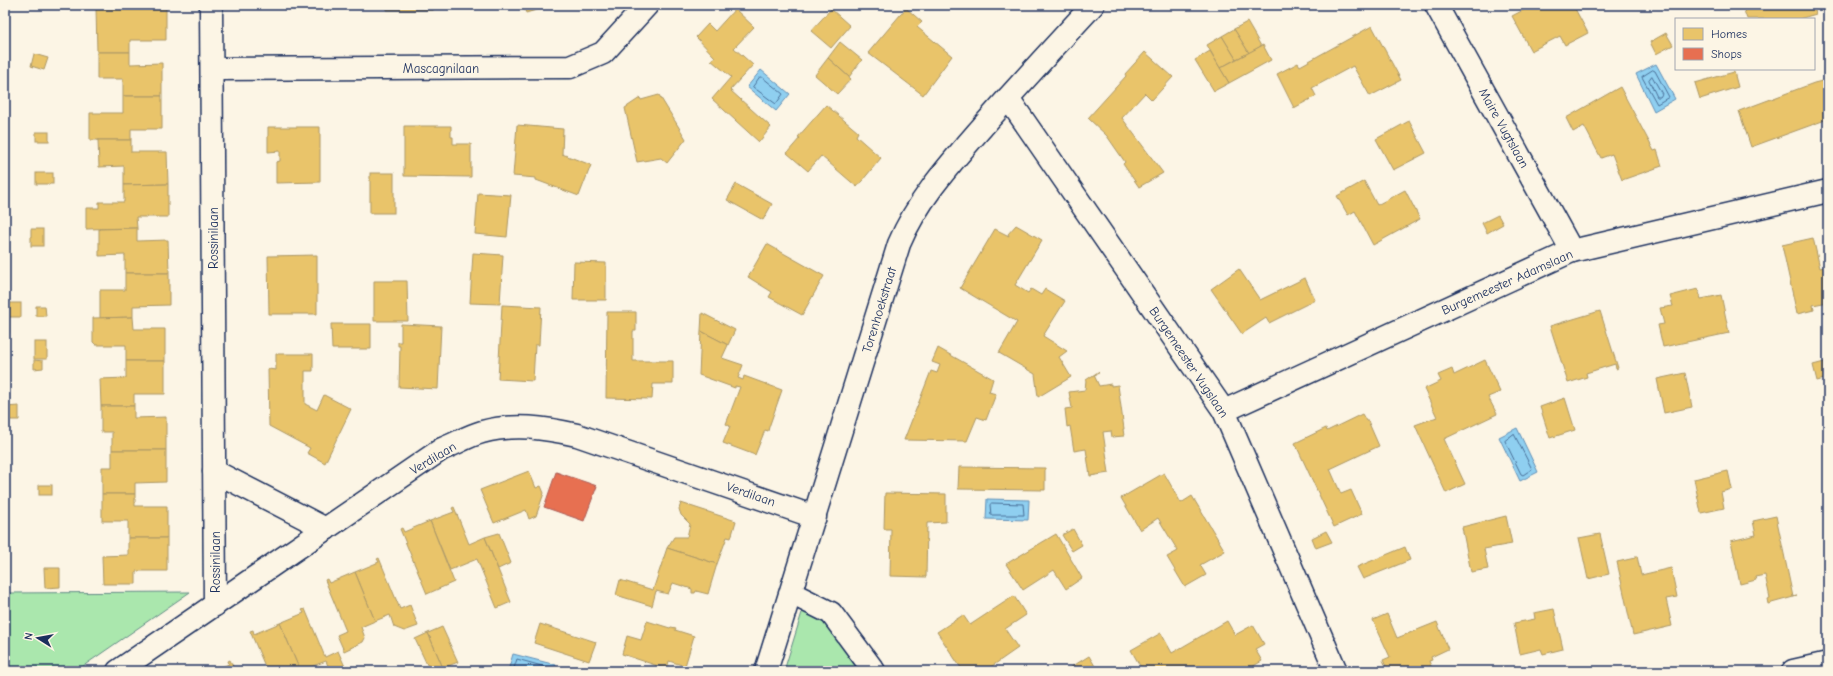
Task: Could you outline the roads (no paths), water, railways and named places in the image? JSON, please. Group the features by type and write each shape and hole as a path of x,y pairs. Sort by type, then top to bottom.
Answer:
{"street":[{"name":"Rossinilaan","path":"211,5 215,605"},
{"name":"Mascagnilaan","path":"212,69 570,67 603,53 647,5"},
{"name":"Torenhoekstraat","path":"766,671 899,244 906,228 925,196 1008,98 1093,5"},
{"name":"Maire Vugtslaan","path":"1436,5 1572,251"},
{"name":"Burgemeester Vugslaan","path":"1008,98 1224,410 1336,671"},
{"name":"Burgemeester Adamslaan","path":"1224,410 1572,251 1828,191"},
{"name":"Verdilaan","path":"118,671 442,449 482,432 510,426 546,428 577,435 815,516"},
{"path":"214,471 326,529"},
{"path":"791,593 831,613 874,671"},
{"path":"1793,671 1828,663"}],"water":[{"path":"1656,64 1675,99 1654,111 1636,74"},
{"path":"761,70 790,94 776,111 747,87"},
{"path":"1517,428 1538,472 1520,481 1499,437"},
{"path":"987,499 1029,500 1028,520 986,519"},
{"path":"513,654 556,665 554,671 508,671"}]}
